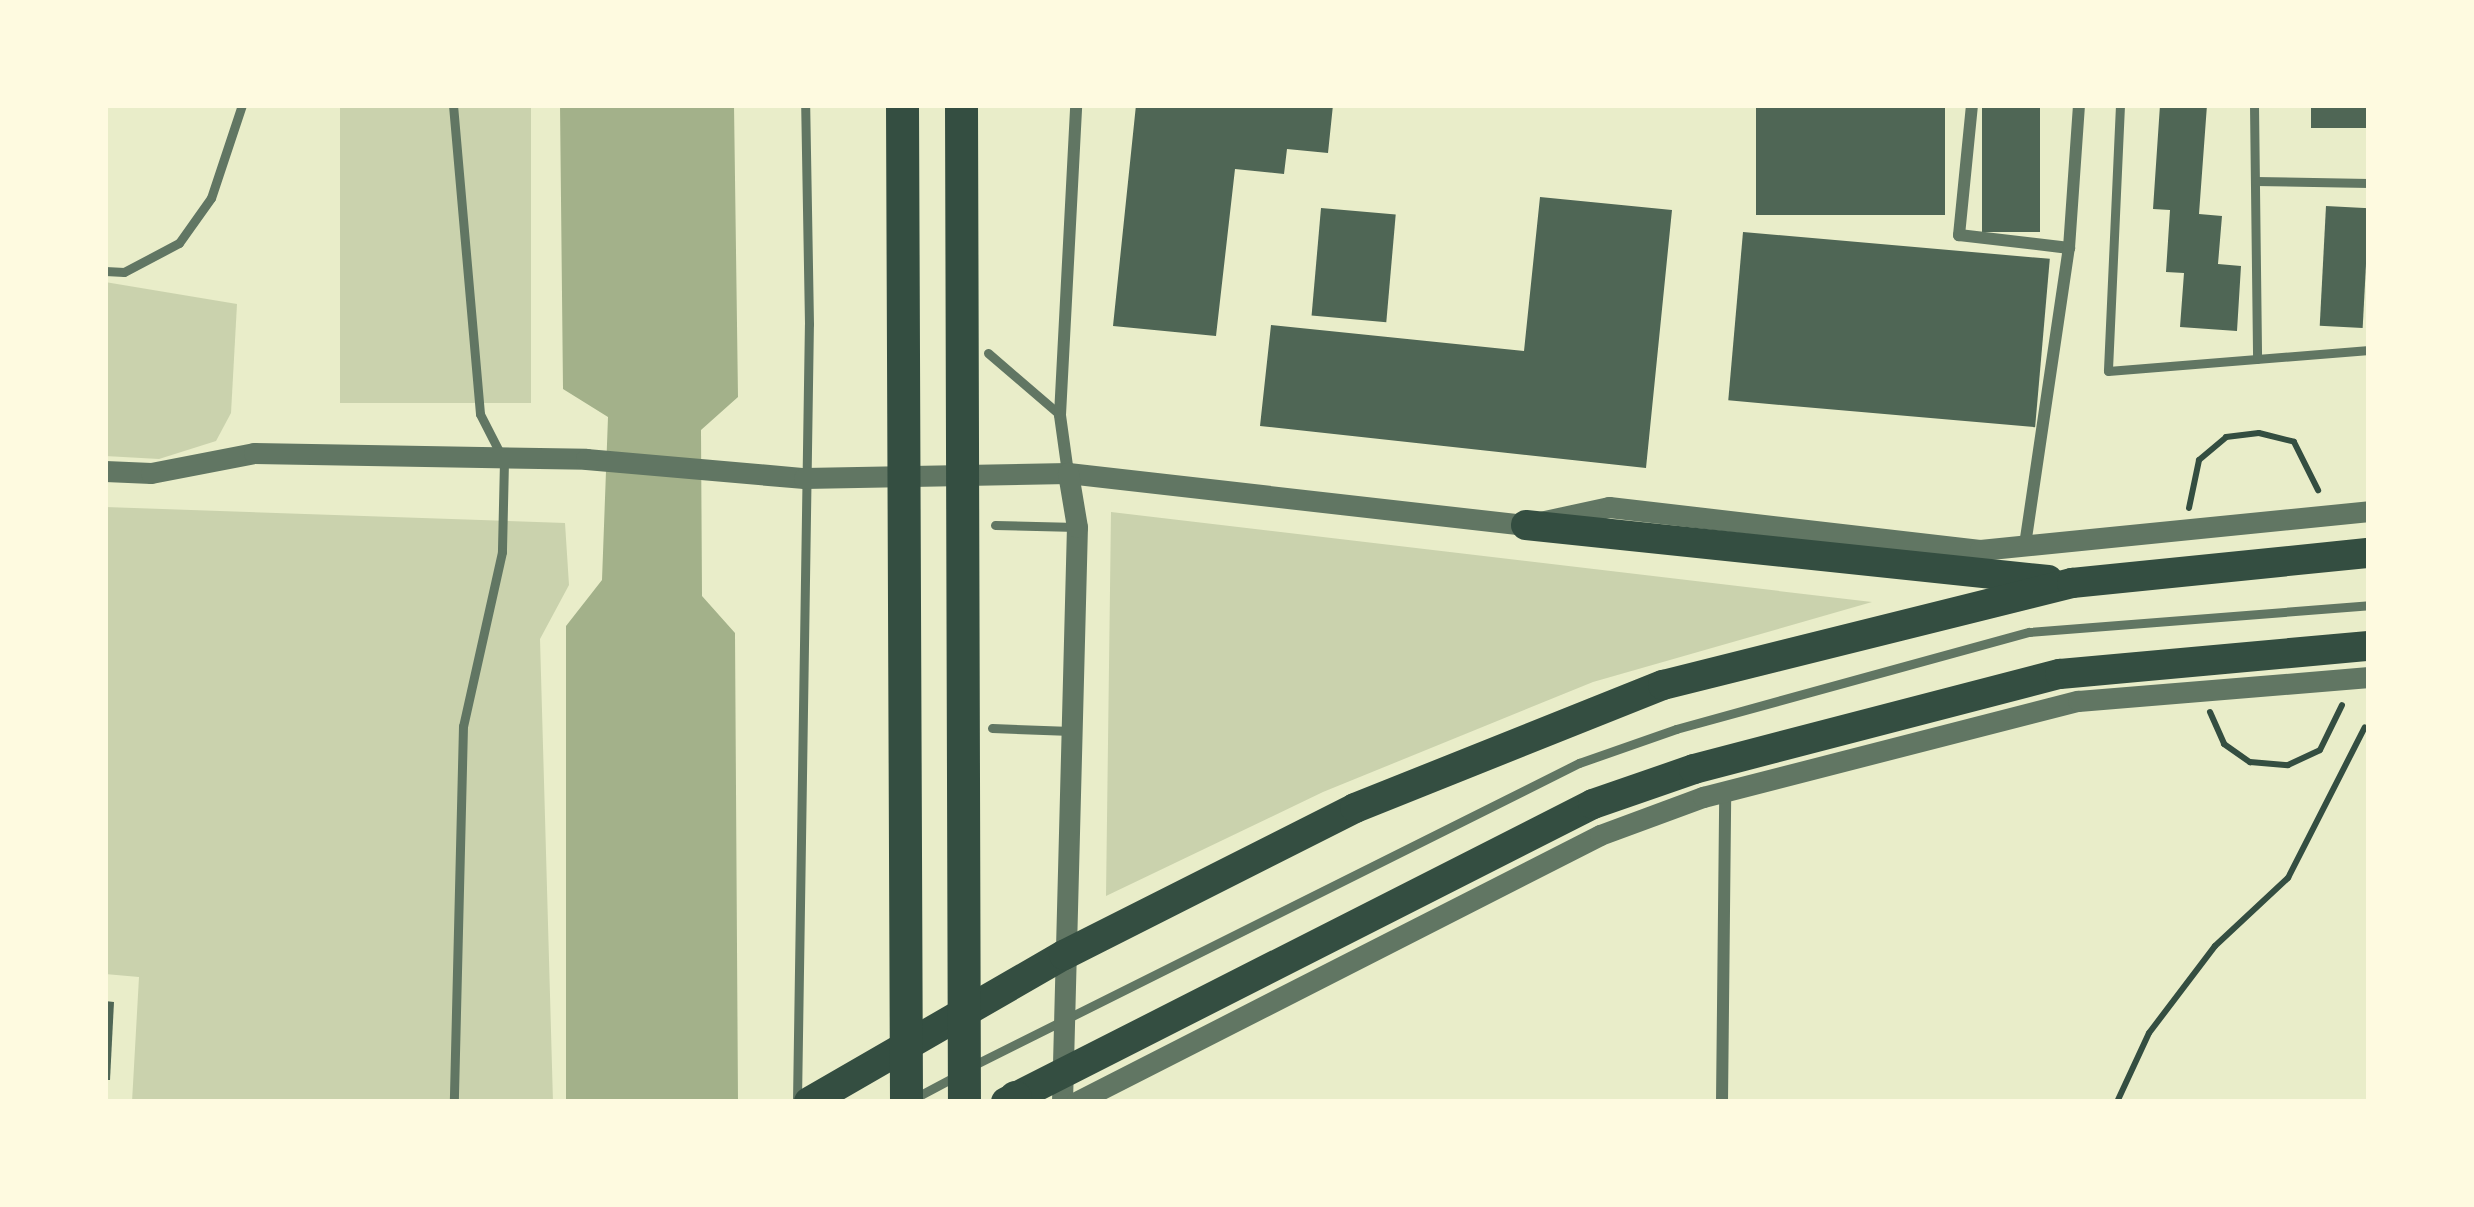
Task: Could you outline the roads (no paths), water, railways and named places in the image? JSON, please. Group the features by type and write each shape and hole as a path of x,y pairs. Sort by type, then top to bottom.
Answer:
{"highway":[{"path":"902,105 907,1102"},
{"path":"961,105 964,1102"}],"main road":[{"path":"1526,525 2072,583"},
{"path":"809,1102 1064,955 1355,808 1561,721 1782,650 2072,583 2369,553"},
{"path":"1012,1100 1062,1087 1593,804 1694,769 2060,674 2369,646"}],"street":[{"path":"1062,1087 1077,527 1060,415 1076,105"},
{"path":"1972,105 1959,235 2069,248"},
{"path":"2025,545 2069,248 2079,105"},
{"path":"105,471 151,473 254,453 586,459 804,478 1068,473 1526,525 1609,507 1980,550 2369,511"},
{"path":"1076,1102 1600,835 1725,791 2078,701 2369,677"},
{"path":"1722,1102 1725,791"}],"lane":[{"path":"105,271 124,272 179,243 211,198 242,105"},
{"path":"453,105 480,413 504,461 502,553 463,726 454,1102"},
{"path":"797,1102 805,105"},
{"path":"2120,105 2108,371 2369,350"},
{"path":"2254,105 2257,359"},
{"path":"2255,181 2369,183"},
{"path":"988,352 1060,415"},
{"path":"995,525 1077,527"},
{"path":"907,1102 1063,1015 1579,763 1697,722 2030,632 2369,604"},
{"path":"992,728 1073,731"}]}
